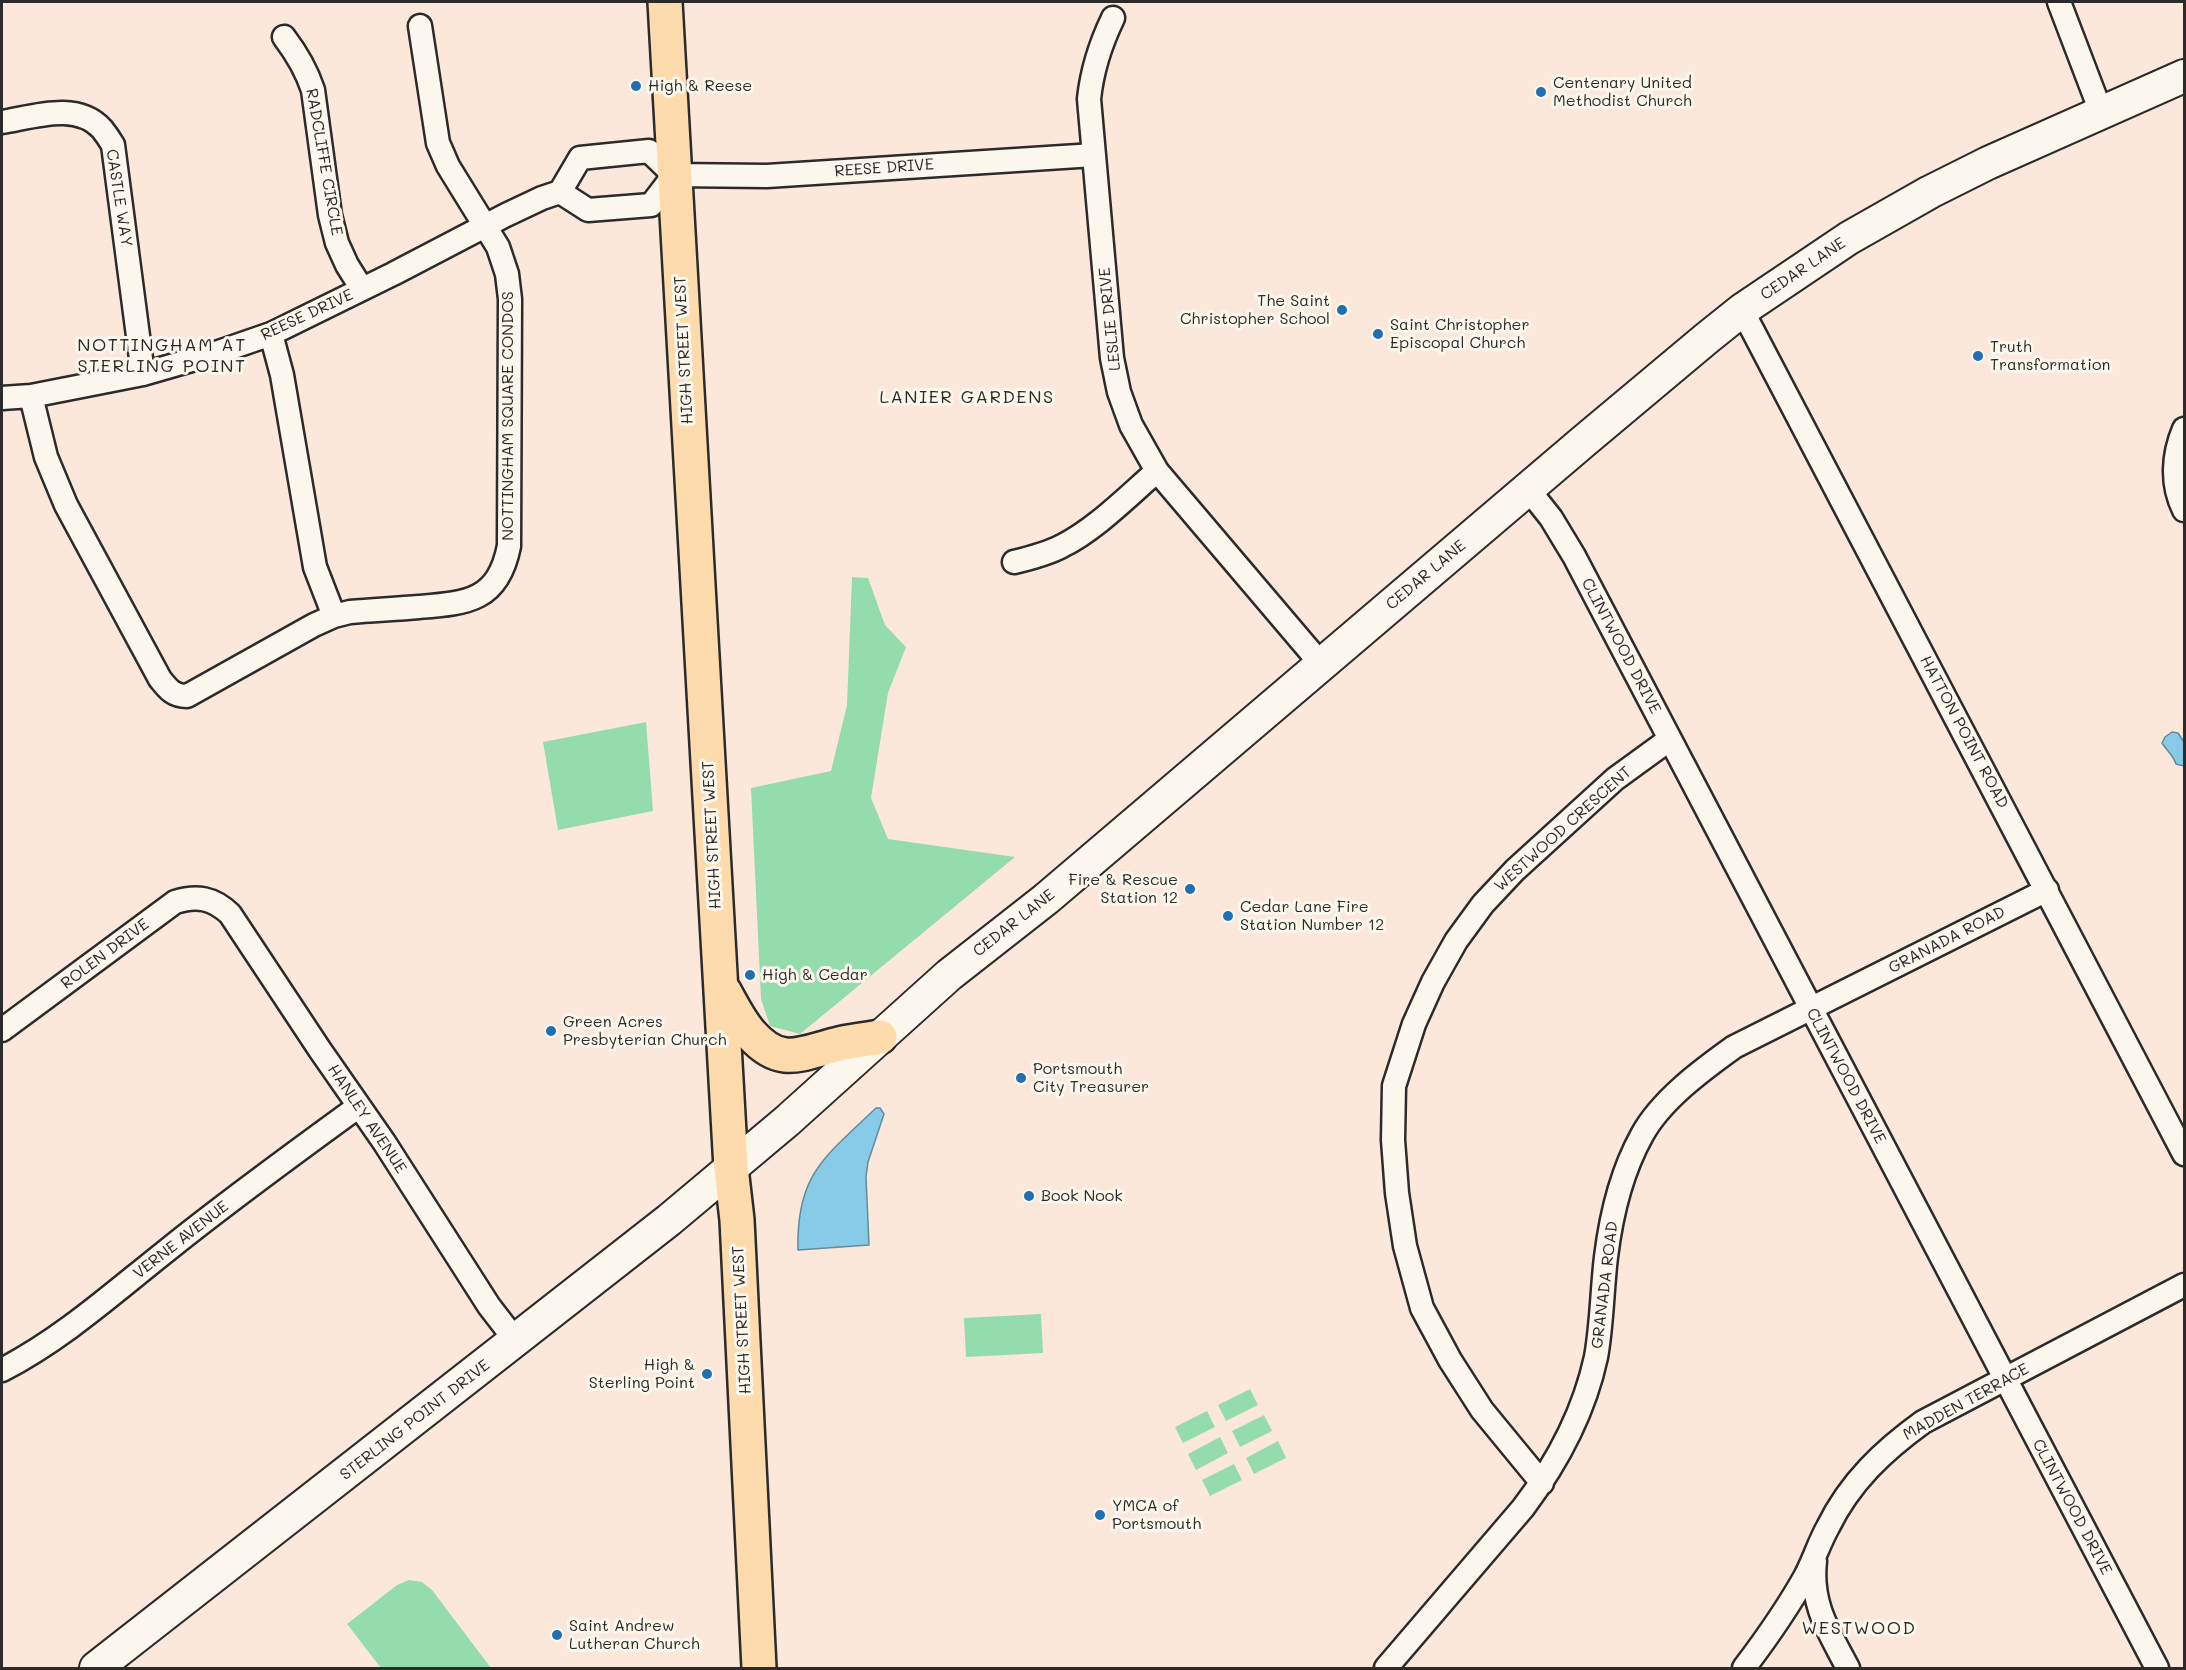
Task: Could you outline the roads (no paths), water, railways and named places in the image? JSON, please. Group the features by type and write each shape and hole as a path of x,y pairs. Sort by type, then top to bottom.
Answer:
{"main road":[{"name":"HIGH STREET WEST","path":"665,2 731,1168 737,1220 759,1668"},
{"name":"CEDAR LANE","path":"731,1168 787,1121 949,975 1046,899 1742,310 1849,238 1930,192 1988,163 2184,76"},
{"path":"721,987 751,1035 763,1046 780,1055 794,1057 838,1044 880,1037"},
{"name":"STERLING POINT DRIVE","path":"111,1664 669,1220 731,1168"}],"street":[{"path":"2059,2 2101,112"},
{"name":"LESLIE DRIVE","path":"1113,18 1101,43 1092,76 1089,99 1112,358 1119,392 1131,425 1157,471 1321,664"},
{"name":"NOTTINGHAM SQUARE CONDOS","path":"31,396 46,457 66,505 160,679 171,692 178,696 187,696 334,616 350,612 460,603 485,591 497,578 506,563 509,546 510,298 507,274 498,247 448,166 438,143 420,26"},
{"name":"RADCLIFFE CIRCLE","path":"284,37 299,56 313,90 330,215 342,254 362,289"},
{"name":"CASTLE WAY","path":"2,122 73,113 88,118 102,129 113,145 143,374"},
{"path":"649,151 674,175 651,205 588,210 560,192 580,158 649,151"},
{"name":"REESE DRIVE","path":"674,175 767,176 1094,155"},
{"name":"REESE DRIVE","path":"2,398 31,396 143,374 272,334 533,202 560,192"},
{"name":"HATTON POINT ROAD","path":"1742,310 2184,1154"},
{"path":"272,334 282,375 315,567 334,616"},
{"path":"2184,429 2175,460 2176,485 2184,510"},
{"path":"1014,562 1036,557 1081,535 1157,471"},
{"name":"CLINTWOOD DRIVE","path":"1528,489 1551,518 1574,556 2157,1668"},
{"name":"WESTWOOD CRESCENT","path":"1542,1483 1482,1410 1450,1360 1422,1308 1405,1246 1397,1193 1393,1140 1394,1086 1414,1024 1433,982 1456,941 1483,904 1515,870 1615,779 1670,739"},
{"name":"GRANADA ROAD","path":"1386,1668 1523,1508 1542,1483 1568,1438 1584,1399 1595,1359 1601,1326 1611,1224 1625,1174 1642,1134 1676,1094 1703,1069 1734,1047 2047,890"},
{"name":"ROLEN DRIVE","path":"2,1029 175,902 189,897 206,898 214,902"},
{"name":"HANLEY AVENUE","path":"214,902 230,914 489,1306 516,1341"},
{"name":"VERNE AVENUE","path":"2,1370 83,1319 261,1177 359,1106"},
{"name":"MADDEN TERRACE","path":"1744,1668 1771,1632 1815,1558 1825,1532 1846,1494 1894,1443 1923,1422 2184,1285"},
{"path":"1815,1558 1813,1576 1816,1602 1848,1668"}],"water":[{"path":"2172,732 2178,733 2184,742 2184,766 2176,764 2162,743 2165,737"},
{"path":"876,1108 880,1108 884,1114 868,1162 866,1177 869,1245 798,1250 802,1203 808,1185 828,1154"}],"place":[{"name":"High & Reese","path":"636,86"},
{"name":"Centenary United Methodist Church","path":"1541,92"},
{"name":"The Saint Christopher School","path":"1342,310"},
{"name":"Saint Christopher Episcopal Church","path":"1378,334"},
{"name":"Truth Transformation","path":"1978,356"},
{"name":"Fire & Rescue Station 12","path":"1190,889"},
{"name":"Cedar Lane Fire Station Number 12","path":"1228,916"},
{"name":"High & Cedar","path":"750,975"},
{"name":"Green Acres Presbyterian Church","path":"551,1031"},
{"name":"Portsmouth City Treasurer","path":"1021,1078"},
{"name":"Book Nook","path":"1029,1196"},
{"name":"High & Sterling Point","path":"707,1374"},
{"name":"YMCA of Portsmouth","path":"1100,1515"},
{"name":"Saint Andrew Lutheran Church","path":"557,1635"}],"district":[{"name":"NOTTINGHAM AT STERLING POINT","path":"162,355"},
{"name":"LANIER GARDENS","path":"967,397"},
{"name":"WESTWOOD","path":"1859,1628"}]}
